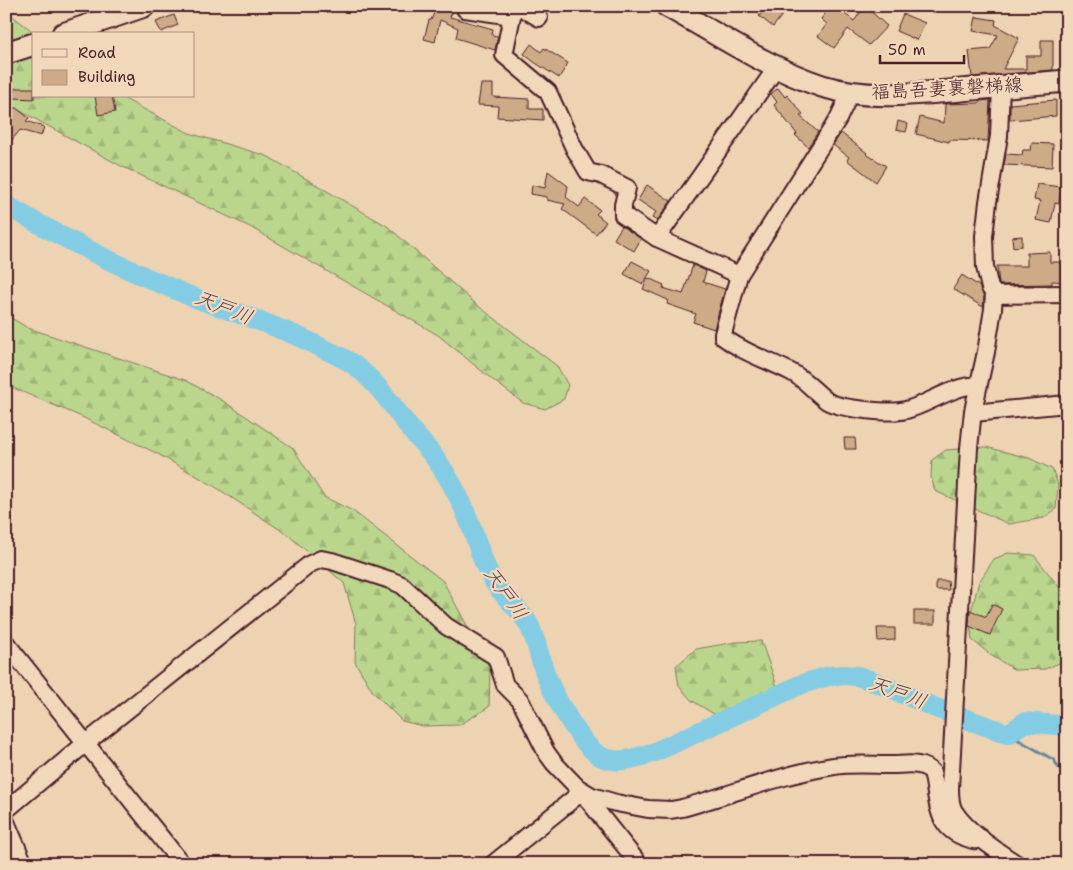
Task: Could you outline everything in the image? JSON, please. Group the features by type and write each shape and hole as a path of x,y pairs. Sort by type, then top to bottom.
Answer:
{"main road":[{"path":"69,32 116,11 144,6"},
{"name":"福島吾妻裏磐梯線","path":"667,6 777,67 823,86 850,92 876,95 911,94 1067,81"},
{"path":"6,53 32,45"}],"street":[{"path":"465,9 515,9 539,18"},
{"path":"515,9 504,55 548,92 574,148 588,172 601,175 627,188 623,215 657,238 739,275"},
{"path":"657,238 777,67"},
{"path":"1001,86 999,136 984,236 985,267 990,288 994,295 993,309 973,413 965,509 950,788 954,811 965,824 1017,864"},
{"path":"850,92 838,119 739,275 723,337 741,350 798,376 830,402 840,406 866,410 908,410 963,387 978,386"},
{"path":"994,295 1067,294"},
{"path":"973,413 1067,404"},
{"path":"6,810 86,743 310,564 317,560 326,560 402,585 446,626 496,657 505,685 520,700 546,752 567,777 583,791 601,800 671,810 815,769 854,764 919,765 932,772 938,809 949,827 964,838 979,841 981,838"},
{"path":"6,643 182,864"},
{"path":"493,864 583,791"},
{"path":"583,791 584,795 639,864"},
{"path":"6,822 24,864"}],"green space":[{"path":"6,11 33,32 32,98 123,98 189,133 267,156 387,226 477,305 557,366 568,385 564,399 545,409 523,403 438,335 250,227 121,166 6,103"},
{"path":"6,315 28,328 185,380 220,399 293,448 324,497 353,511 443,581 490,668 489,707 459,725 422,726 402,721 373,692 355,662 356,624 344,583 288,535 214,486 158,454 82,417 6,385"},
{"path":"986,447 1029,458 1052,469 1058,484 1056,509 1044,518 1009,524 935,491 931,477 932,460 946,450"},
{"path":"1008,553 1034,555 1063,592 1067,633 1064,661 1045,669 1015,670 992,656 972,640 969,619 979,582 994,559"},
{"path":"761,641 776,683 777,696 763,710 737,716 714,714 691,700 679,686 676,666 696,649 736,642"}],"building":[{"path":"437,6 455,6 450,17 493,29 492,35 498,36 495,50 456,38 458,28 440,20 435,42 424,39 429,20 431,20"},
{"path":"767,6 789,6 773,27 759,16"},
{"path":"831,6 835,6 854,21 865,6 887,26 869,45 848,29 834,48 818,36 827,24 821,19"},
{"path":"903,14 925,23 917,40 896,31"},
{"path":"174,15 178,25 161,32 156,22"},
{"path":"976,17 996,20 995,25 1019,38 1003,69 1026,69 1026,56 1041,56 1041,40 1053,40 1053,70 972,77 969,51 990,49 998,35 973,31"},
{"path":"531,44 541,52 544,48 568,63 559,78 524,54"},
{"path":"481,84 493,84 493,97 529,99 529,109 543,109 543,120 497,117 498,106 478,105"},
{"path":"15,88 32,88 32,98 34,99 14,98"},
{"path":"778,88 785,97 787,95 803,114 800,116 818,132 808,147 795,135 797,134 774,105 777,102 771,94"},
{"path":"95,98 112,98 115,112 98,115"},
{"path":"990,100 988,141 949,140 949,142 916,134 920,117 944,123 945,104 979,103 980,101"},
{"path":"1056,100 1056,116 1010,120 1010,104"},
{"path":"15,107 29,118 26,121 44,127 41,136 20,130 12,140 6,135 6,119"},
{"path":"898,121 908,124 906,132 896,130"},
{"path":"841,133 866,154 886,166 876,182 847,160 849,157 833,145"},
{"path":"1032,143 1053,144 1052,167 1004,165 1006,154 1022,155 1023,150 1031,150"},
{"path":"548,171 568,186 566,197 579,207 585,199 600,210 596,214 606,222 596,234 562,209 565,204 547,200 547,197 531,194 532,185 545,188"},
{"path":"1037,184 1061,187 1059,204 1055,203 1051,223 1036,220 1040,201 1034,200"},
{"path":"647,185 671,201 657,221 652,218 656,212 638,200"},
{"path":"622,226 641,239 634,251 614,239"},
{"path":"1022,236 1022,246 1013,247 1012,237"},
{"path":"1050,252 1050,262 1067,262 1067,282 1052,281 1052,284 999,284 997,266 1027,266 1027,253"},
{"path":"632,261 651,271 643,284 624,274"},
{"path":"693,265 706,271 703,282 725,289 714,329 693,322 696,314 667,304 668,300 643,289 648,278 664,285 663,288 683,294"},
{"path":"962,275 979,286 984,296 983,307 953,289"},
{"path":"844,438 855,438 856,449 845,449"},
{"path":"936,581 948,581 949,590 936,590"},
{"path":"992,604 1002,609 990,635 969,626 970,610 986,617"},
{"path":"914,611 935,611 935,624 914,624"},
{"path":"877,628 895,628 895,640 878,641"}],"waterway":[{"name":"天戸川","path":"6,205 119,265 190,296 293,334 344,359 363,372 384,394 446,474 464,508 484,562 493,580 528,623 546,675 562,708 586,744 602,757 622,760 655,752 802,684 829,676 858,676 936,708 1008,734 1025,722 1067,726"},
{"path":"1008,734 1054,760 1058,767 1067,773"}]}
